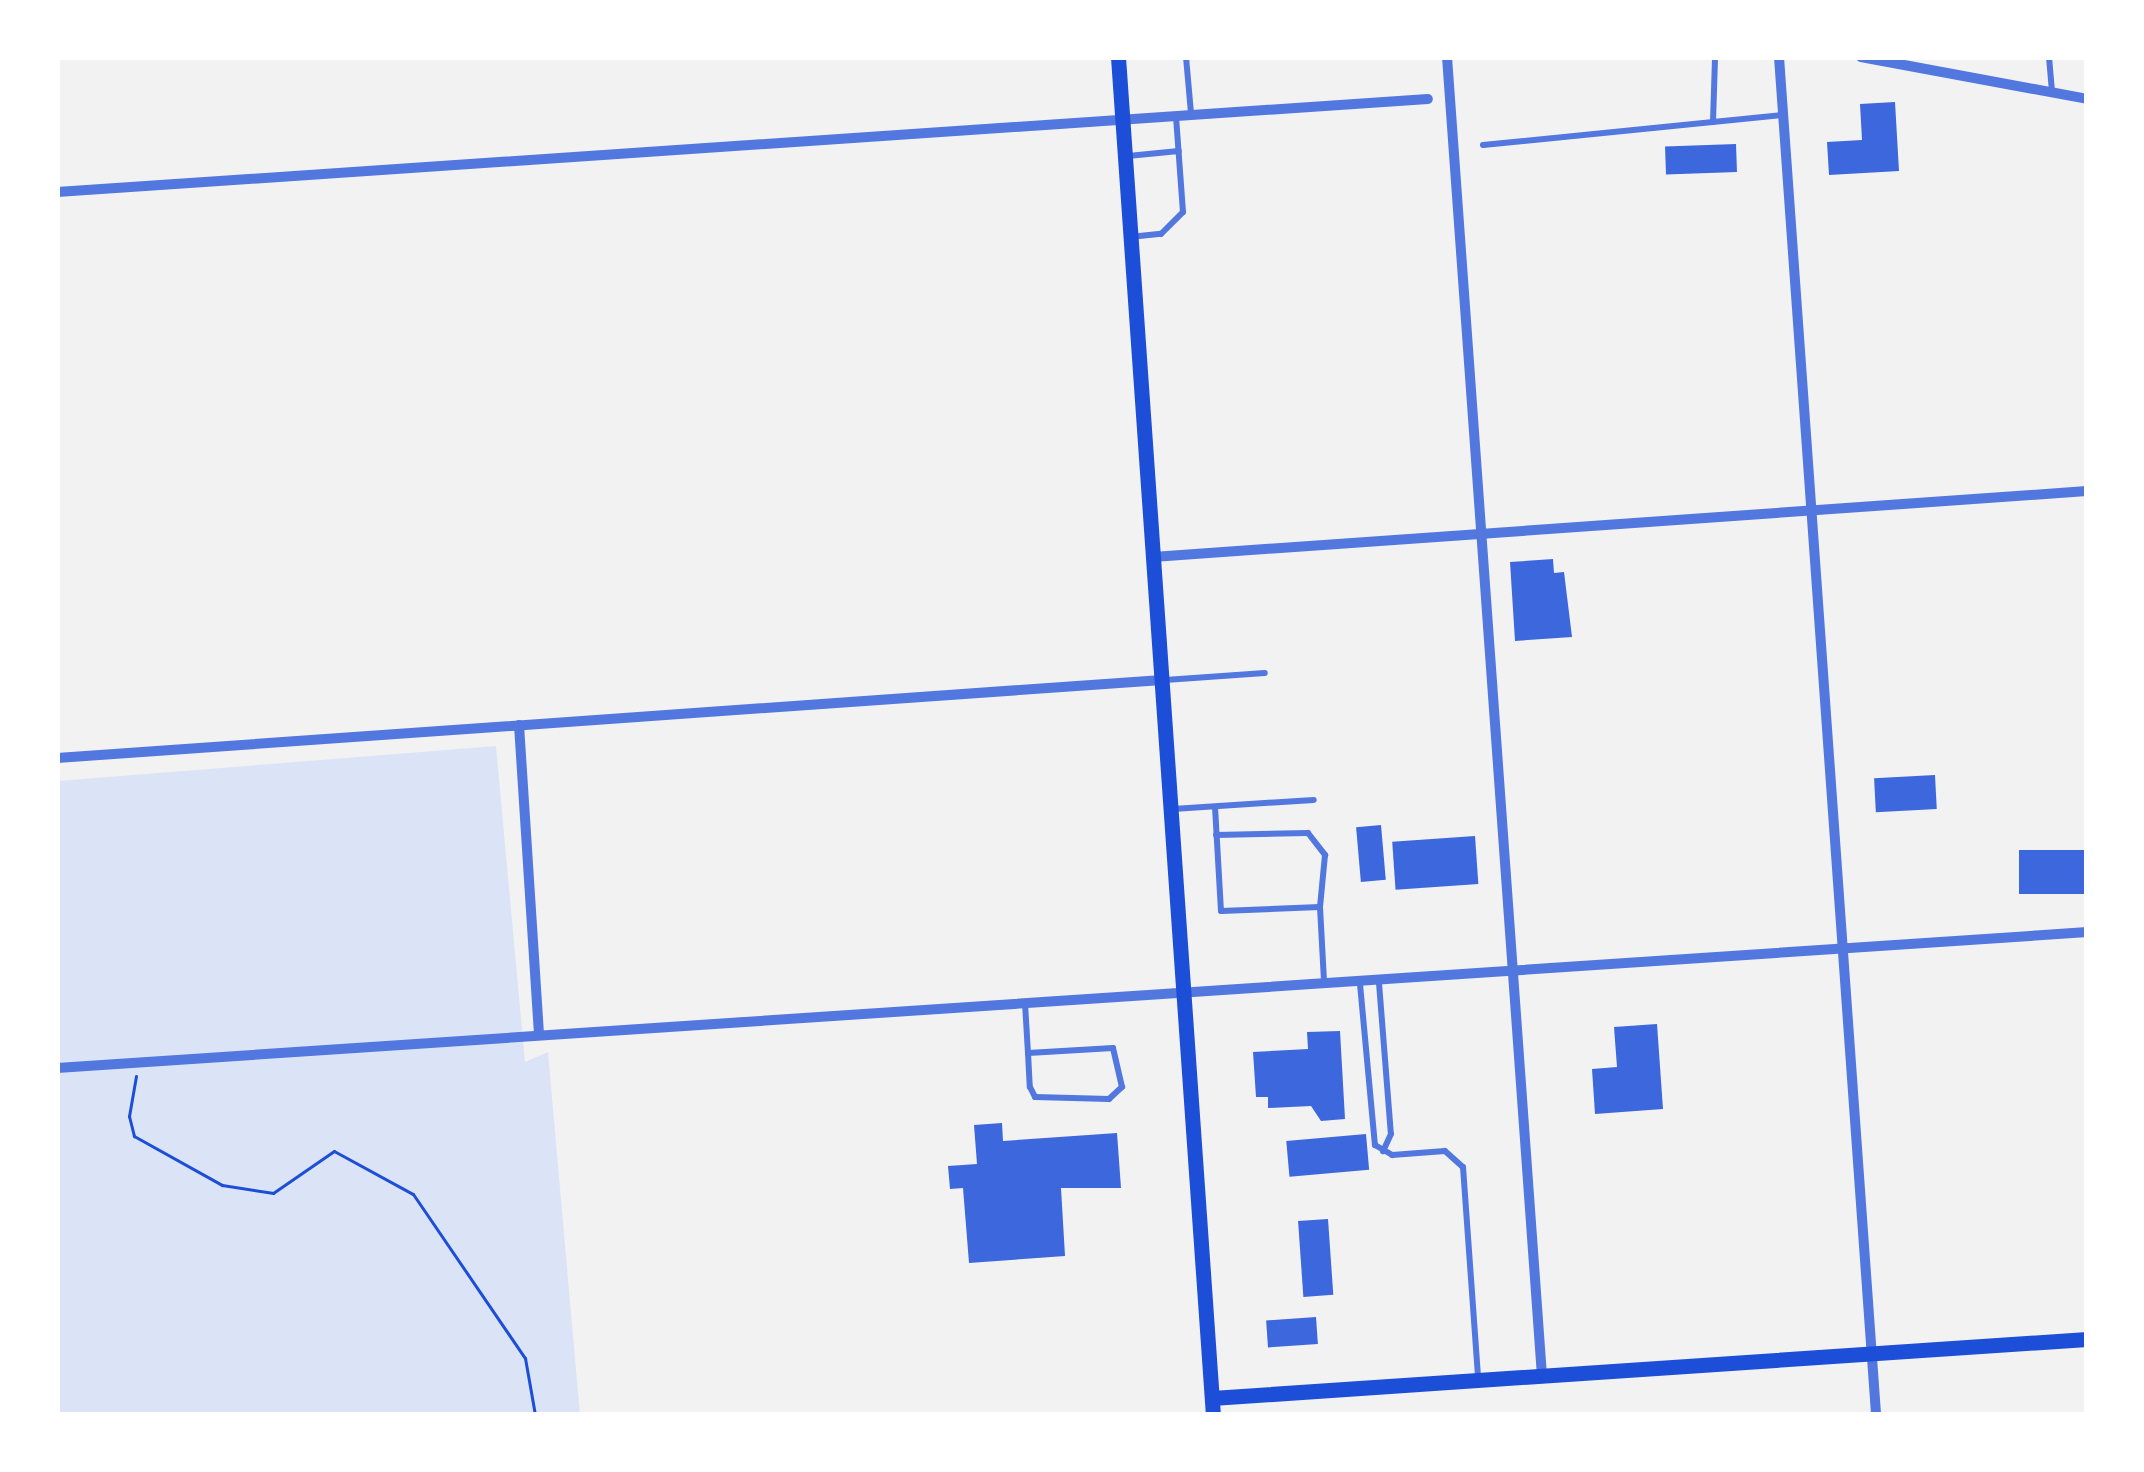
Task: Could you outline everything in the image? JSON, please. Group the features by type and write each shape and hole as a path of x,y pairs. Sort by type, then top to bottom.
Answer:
{"main road":[{"path":"1118,57 1213,1407 1478,1380 2087,1339"}],"street":[{"path":"1447,57 1542,1376"},
{"path":"1779,57 1876,1415"},
{"path":"1861,57 2087,99"},
{"path":"57,192 1428,99"},
{"path":"1153,556 2087,491"},
{"path":"57,758 1162,680"},
{"path":"519,725 539,1033"},
{"path":"57,1068 539,1033 1513,975 2087,932"}],"lane":[{"path":"1186,57 1191,116"},
{"path":"1713,122 1715,57"},
{"path":"2049,57 2052,92"},
{"path":"1483,146 1781,115"},
{"path":"1130,237 1161,234 1183,212 1176,117"},
{"path":"1125,157 1179,151"},
{"path":"1162,680 1265,673"},
{"path":"1170,810 1314,800"},
{"path":"1215,806 1221,911 1320,907"},
{"path":"1216,835 1293,831 1321,841 1324,985"},
{"path":"1379,982 1391,1134 1384,1151"},
{"path":"1360,983 1372,1135 1384,1151 1460,1158 1478,1380"},
{"path":"1024,1003 1030,1088 1043,1101 1109,1099 1122,1087 1113,1048 1028,1053"}],"path":[{"path":"135,1062 129,1129 222,1185 273,1193 334,1150 413,1194 525,1358 535,1415"}],"shaded area":[{"path":"496,746 525,1062 548,1052 580,1415 57,1415 57,781"}],"building":[{"path":"1895,102 1899,171 1829,175 1827,142 1862,140 1860,104"},
{"path":"1736,144 1737,172 1666,174 1665,146"},
{"path":"1553,559 1554,573 1564,572 1572,637 1515,641 1510,562"},
{"path":"1935,775 1937,809 1876,812 1874,778"},
{"path":"1381,825 1386,880 1361,882 1356,827"},
{"path":"1475,836 1478,884 1396,890 1392,842"},
{"path":"2019,850 2087,850 2087,894 2019,894"},
{"path":"1657,1024 1663,1109 1595,1114 1592,1069 1617,1067 1614,1027"},
{"path":"1340,1031 1345,1119 1321,1121 1311,1106 1268,1108 1268,1097 1256,1097 1253,1052 1308,1049 1307,1032"},
{"path":"1002,1123 1003,1141 1117,1133 1121,1188 1061,1188 1065,1256 969,1263 963,1188 950,1189 948,1166 977,1164 974,1125"},
{"path":"1366,1134 1369,1170 1289,1177 1286,1141"},
{"path":"1328,1219 1333,1295 1303,1297 1298,1221"},
{"path":"1316,1317 1318,1344 1268,1347 1266,1320"}]}
